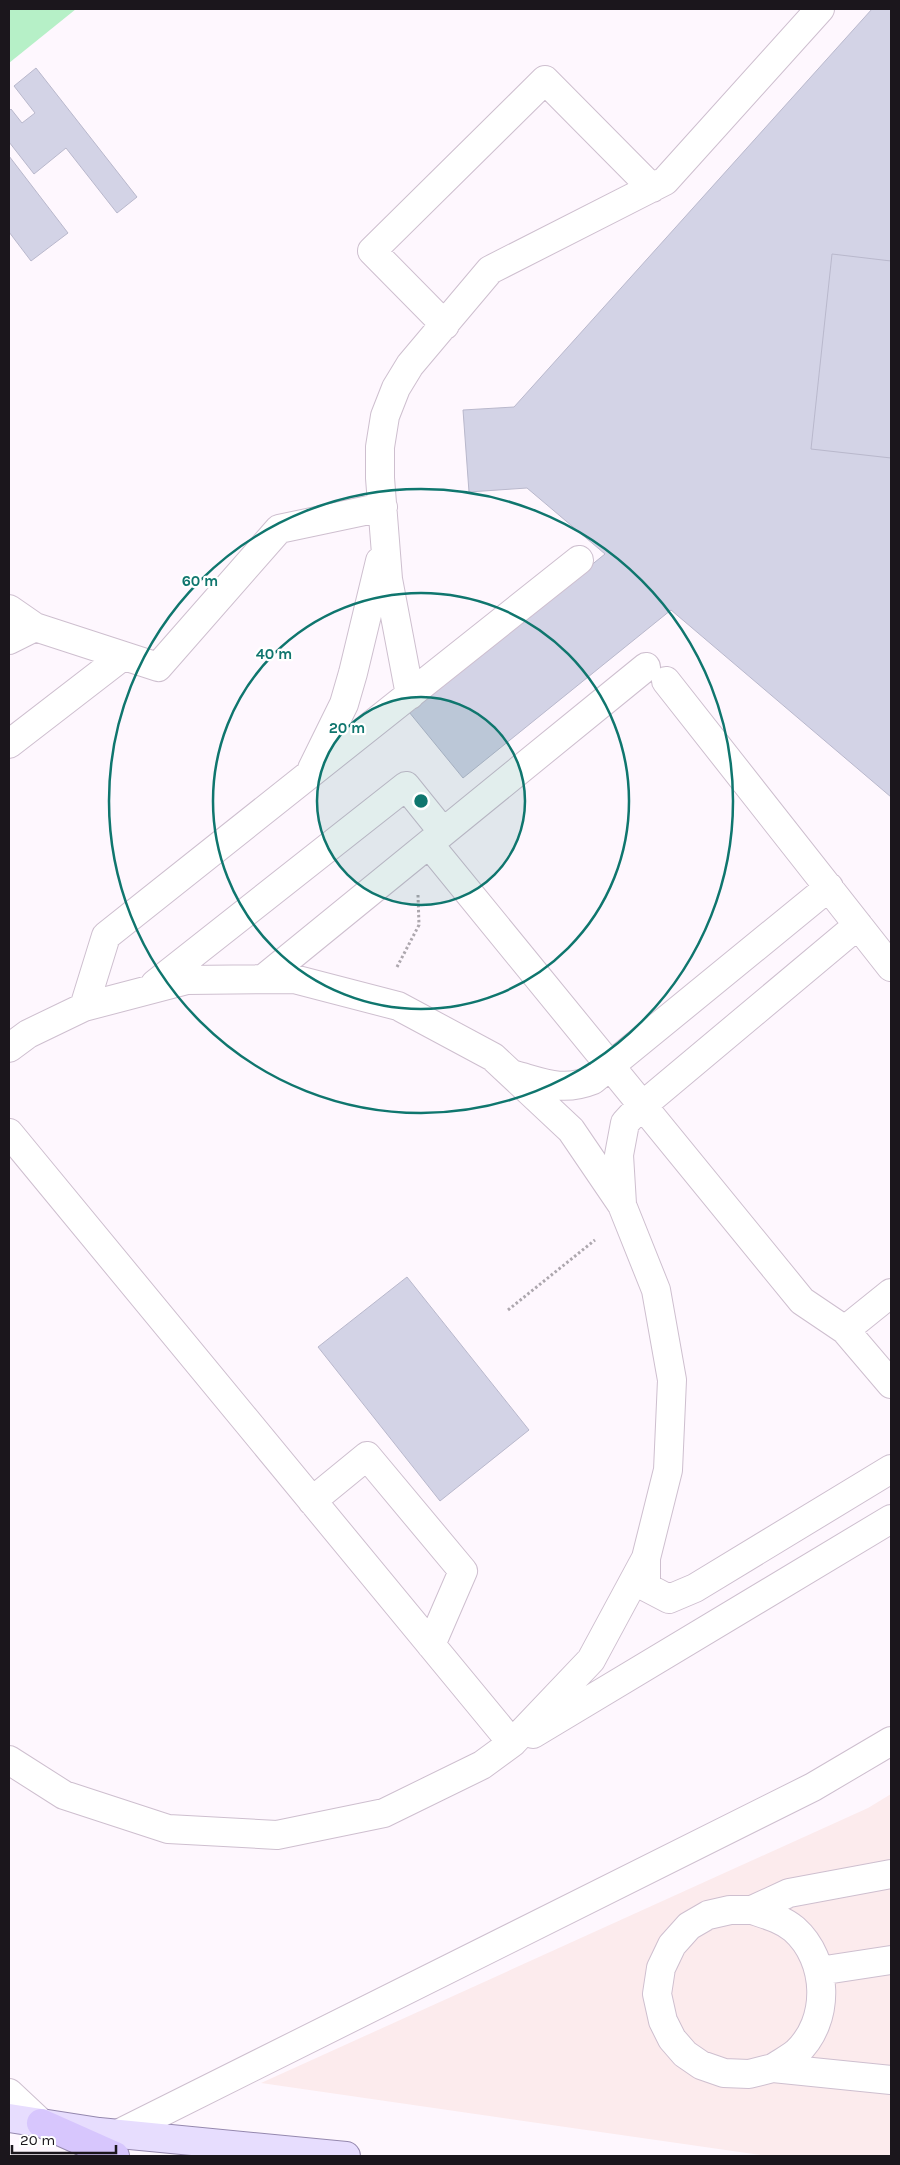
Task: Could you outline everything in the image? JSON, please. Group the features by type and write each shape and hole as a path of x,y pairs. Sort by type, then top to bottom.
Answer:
{"highway":[{"path":"41,2123 117,2145"}],"main road":[{"path":"9,2118 41,2123"},
{"path":"117,2145 346,2156"}],"street":[{"path":"410,695 388,579 382,507 380,447 385,416 396,388 410,365 490,270 665,180 820,9"},
{"path":"445,325 372,251 545,80 652,188"},
{"path":"9,609 35,627 158,667 279,529 382,507"},
{"path":"309,775 344,704 354,673 385,540"},
{"path":"84,1007 106,936 579,560"},
{"path":"9,640 35,627"},
{"path":"9,744 123,656"},
{"path":"263,979 436,838 656,674 829,887 891,967"},
{"path":"147,990 406,786 436,838 642,1106 802,1301 845,1330 891,1384"},
{"path":"511,1074 553,1085 576,1087 593,1080 829,887"},
{"path":"622,1205 619,1155 625,1123 642,1106 858,925"},
{"path":"9,1048 28,1034 84,1007 187,980 294,979 398,1006 493,1057 572,1130 622,1205 656,1290 672,1380 668,1470 646,1558 646,1587 669,1599 695,1588 891,1469"},
{"path":"9,1133 512,1743"},
{"path":"845,1330 891,1293"},
{"path":"312,1501 367,1456 463,1571 431,1645"},
{"path":"9,1760 64,1795 168,1829 277,1835 384,1813 482,1765 891,1519"},
{"path":"482,1765 512,1743 591,1660 646,1558"},
{"path":"117,2145 813,1787 891,1741"},
{"path":"752,1910 789,1893 891,1874"},
{"path":"730,1910 752,1910 774,1917 794,1929 808,1946 819,1970 822,1988 821,2004 812,2031 796,2053 773,2068 749,2074 724,2073 701,2065 685,2054 672,2039 663,2021 657,1994 661,1968 672,1945 689,1926 708,1915 730,1910"},
{"path":"819,1970 891,1960"},
{"path":"773,2068 891,2080"},
{"path":"9,2093 41,2123"}],"path":[{"path":"397,967 419,925 418,892"},
{"path":"508,1310 595,1240"}],"shaded area":[{"path":"891,1794 891,2156 767,2156 261,2083 868,1808"}],"green space":[{"path":"9,9 76,9 9,63"}],"building":[{"path":"872,9 891,9 891,797 671,610 463,778 409,712 605,554 527,488 469,492 463,410 514,407"},
{"path":"36,68 137,197 117,213 66,148 34,174 9,142 9,111 11,109 22,123 35,113 14,86"},
{"path":"9,156 68,233 31,261 9,232"},
{"path":"832,254 891,261 891,458 811,449"},
{"path":"407,1277 529,1430 440,1501 318,1347"}]}
